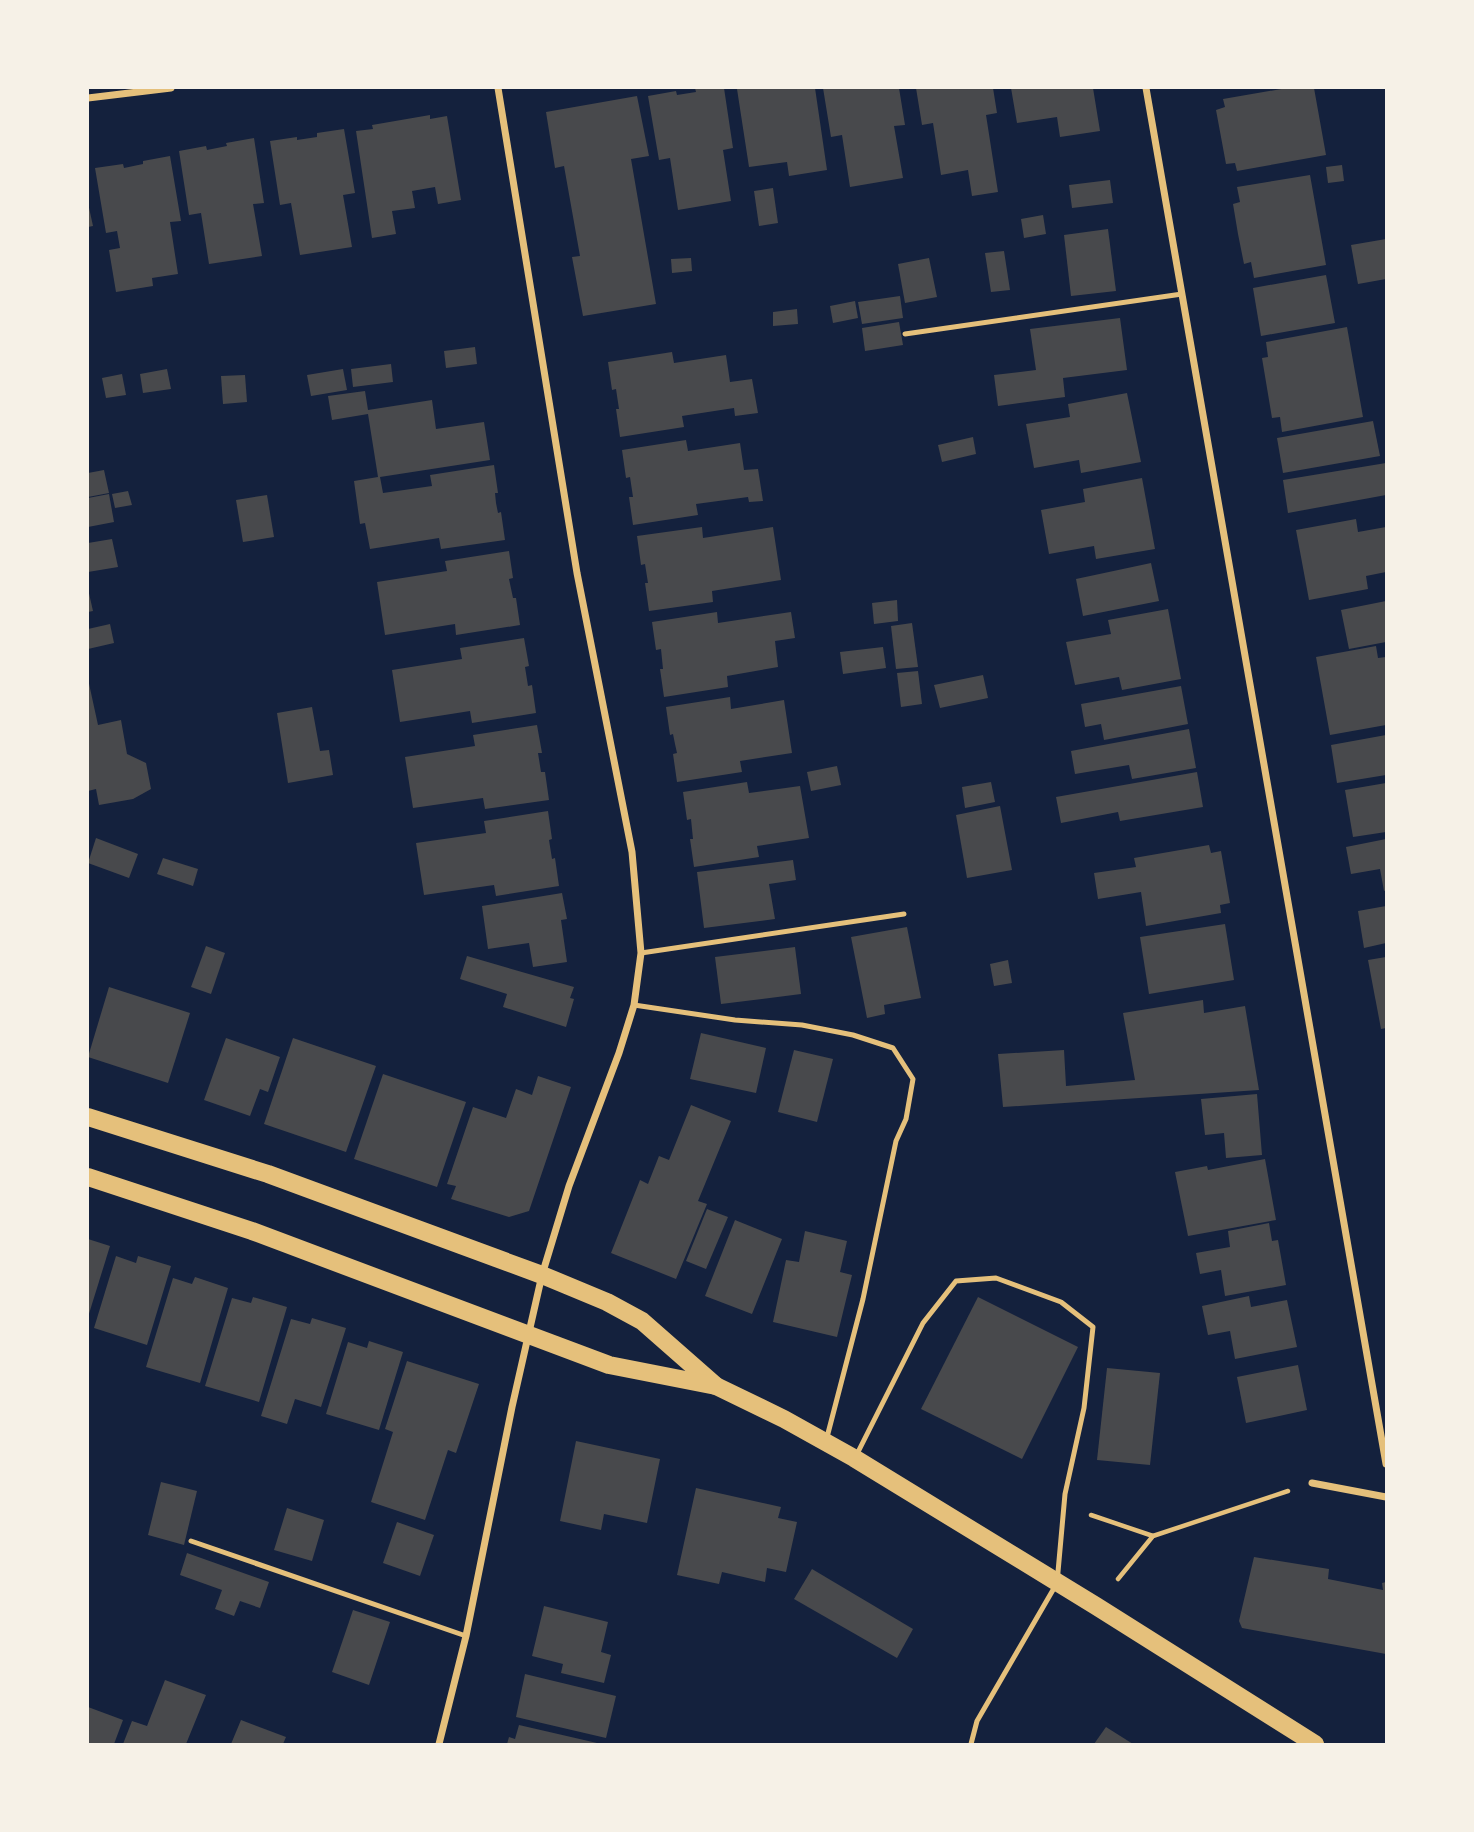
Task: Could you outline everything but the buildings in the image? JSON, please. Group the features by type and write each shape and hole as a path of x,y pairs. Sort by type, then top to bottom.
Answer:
{"main road":[{"path":"88,1117 268,1174 542,1275 607,1302 642,1321 716,1386"},
{"path":"88,1177 253,1231 609,1365 716,1386 785,1419 854,1458 1096,1606 1315,1745"}],"street":[{"path":"88,98 171,88"},
{"path":"439,1745 466,1636 512,1407 542,1275 569,1186 619,1053 634,1005 641,953 632,852 578,573 498,88"},
{"path":"1146,88 1387,1464"},
{"path":"1312,1483 1387,1497"}],"lane":[{"path":"905,334 1182,295"},
{"path":"641,953 904,914"},
{"path":"634,1005 735,1020 802,1025 853,1035 893,1048 913,1079 906,1119 896,1141 863,1299 826,1442"},
{"path":"854,1458 923,1323 956,1281 996,1278 1061,1302 1093,1327 1084,1408 1064,1505 1057,1583 977,1721 971,1745"},
{"path":"191,1541 466,1636"}],"path":[{"path":"1096,1606 1153,1536 1312,1483"},
{"path":"1064,1505 1153,1536"}]}
